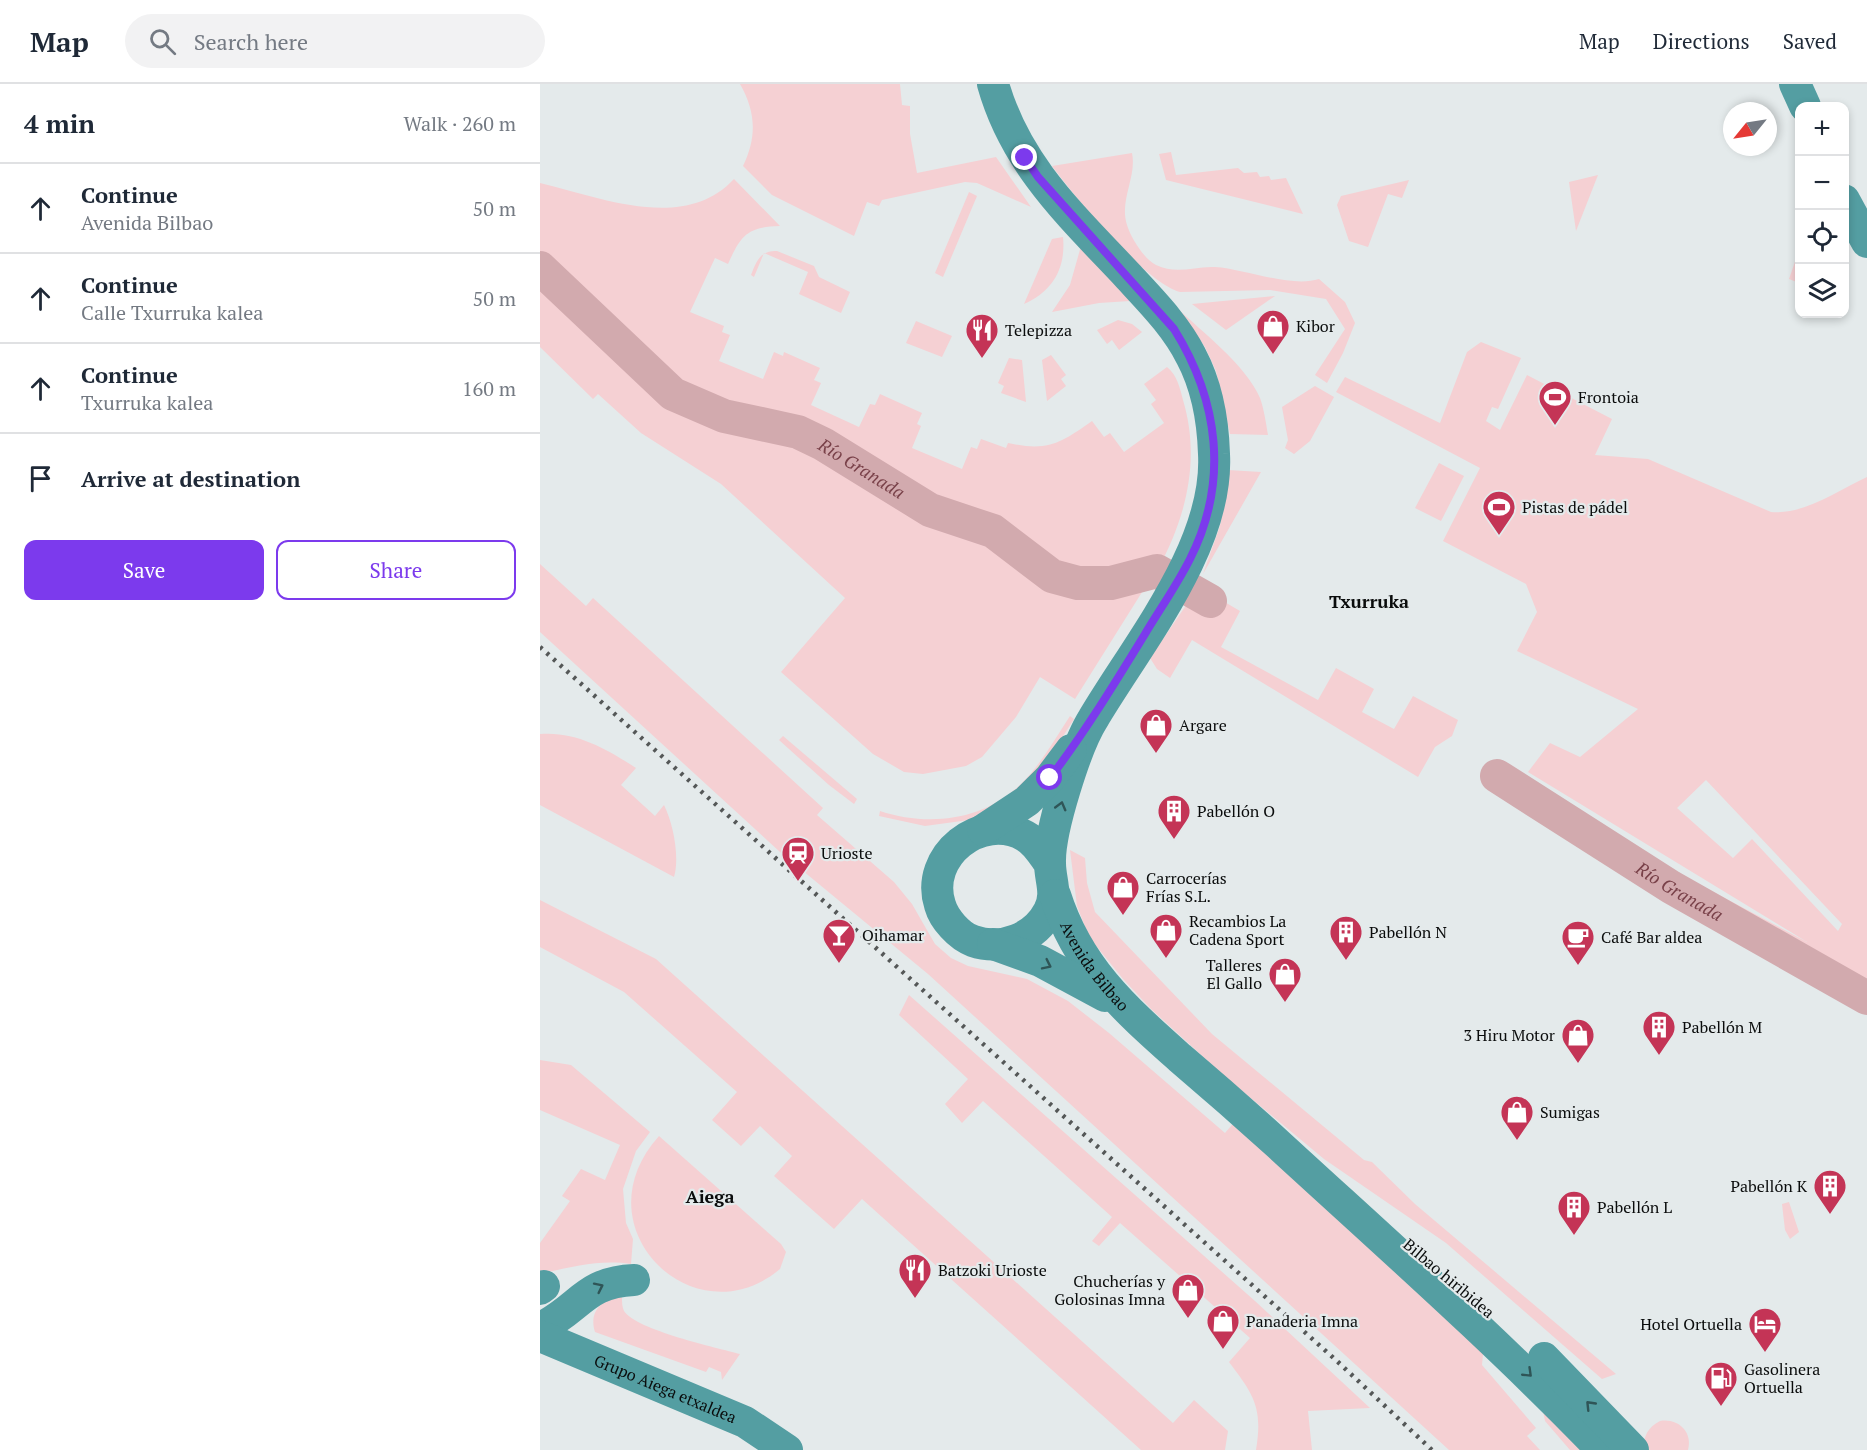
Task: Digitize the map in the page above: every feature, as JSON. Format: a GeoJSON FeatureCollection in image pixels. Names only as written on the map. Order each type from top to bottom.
{"type":"FeatureCollection","features":[{"type":"Feature","properties":{"kind":"street"},"geometry":{"type":"LineString","coordinates":[[993,84],[1009,129],[1038,177],[1154,304],[1192,357],[1205,391],[1215,457],[1207,515],[1182,573],[1086,730],[1050,778],[1027,801],[983,830],[968,835],[947,856],[940,873],[938,890],[940,904],[960,932],[973,941],[993,944],[1012,942],[1029,934],[1049,911],[1054,895],[1050,863],[1069,775],[1086,730]]}},
{"type":"Feature","properties":{"kind":"street"},"geometry":{"type":"LineString","coordinates":[[1795,84],[1802,102]]}},
{"type":"Feature","properties":{"kind":"street"},"geometry":{"type":"LineString","coordinates":[[1849,208],[1867,242]]}},
{"type":"Feature","properties":{"kind":"street"},"geometry":{"type":"LineString","coordinates":[[983,830],[1000,829],[1024,836],[1038,846],[1050,863]]}},
{"type":"Feature","properties":{"kind":"street","name":"Avenida Bilbao"},"geometry":{"type":"LineString","coordinates":[[1054,895],[1061,917],[1081,954],[1121,1006]]}},
{"type":"Feature","properties":{"kind":"street","name":"Avenida Bilbao"},"geometry":{"type":"LineString","coordinates":[[993,944],[1040,961],[1121,1006]]}},
{"type":"Feature","properties":{"kind":"street","name":"Bilbao hiribidea"},"geometry":{"type":"LineString","coordinates":[[1121,1006],[1253,1121],[1522,1368],[1602,1450]]}},
{"type":"Feature","properties":{"kind":"street","name":"Bilbao hiribidea"},"geometry":{"type":"LineString","coordinates":[[1253,1121],[1410,1245],[1544,1358],[1633,1450]]}},
{"type":"Feature","properties":{"kind":"street"},"geometry":{"type":"LineString","coordinates":[[542,1336],[581,1297],[597,1287],[612,1281],[634,1280]]}},
{"type":"Feature","properties":{"kind":"street"},"geometry":{"type":"LineString","coordinates":[[570,1309],[571,1325],[576,1338],[599,1363]]}},
{"type":"Feature","properties":{"kind":"street","name":"Grupo Aiega etxaldea"},"geometry":{"type":"LineString","coordinates":[[542,1336],[599,1363],[744,1422],[787,1450]]}},
{"type":"Feature","properties":{"kind":"shaded area"},"geometry":{"type":"Polygon","coordinates":[[[740,84],[900,84],[902,105],[910,106],[910,134],[917,173],[996,157],[1031,207],[977,183],[965,182],[882,200],[879,206],[867,202],[854,236],[772,195],[743,166],[751,145],[753,125],[749,105],[740,84]]]}},
{"type":"Feature","properties":{"kind":"shaded area"},"geometry":{"type":"Polygon","coordinates":[[[1171,152],[1176,175],[1238,168],[1244,173],[1257,172],[1260,177],[1269,176],[1271,180],[1286,178],[1303,214],[1166,180],[1159,154],[1171,152]]]}},
{"type":"Feature","properties":{"kind":"shaded area"},"geometry":{"type":"Polygon","coordinates":[[[1132,153],[1132,171],[1125,216],[1135,242],[1151,262],[1171,269],[1215,267],[1282,280],[1319,279],[1345,302],[1355,323],[1343,353],[1327,383],[1315,375],[1345,329],[1326,299],[1270,290],[1180,292],[1165,285],[1130,256],[1077,198],[1052,166],[1132,153]]]}},
{"type":"Feature","properties":{"kind":"shaded area"},"geometry":{"type":"Polygon","coordinates":[[[1598,175],[1576,231],[1569,182],[1598,175]]]}},
{"type":"Feature","properties":{"kind":"shaded area"},"geometry":{"type":"Polygon","coordinates":[[[734,179],[780,226],[760,228],[746,234],[728,264],[715,258],[690,312],[724,326],[722,332],[730,335],[719,361],[763,379],[774,352],[783,356],[784,352],[820,368],[814,380],[821,383],[811,405],[859,427],[870,404],[875,405],[880,394],[922,413],[917,424],[921,426],[912,448],[962,469],[971,447],[977,449],[981,439],[1006,448],[1008,443],[1022,446],[1044,446],[1062,440],[1092,421],[1104,437],[1110,433],[1124,452],[1164,423],[1151,404],[1156,400],[1144,384],[1167,367],[1176,378],[1183,400],[1191,445],[1190,466],[1183,509],[1157,571],[1111,583],[1078,583],[1052,576],[993,531],[930,510],[823,444],[798,432],[724,416],[673,394],[540,267],[540,183],[615,202],[666,208],[691,204],[714,195],[734,179]]]}},
{"type":"Feature","properties":{"kind":"shaded area"},"geometry":{"type":"Polygon","coordinates":[[[1409,180],[1402,198],[1388,194],[1368,247],[1349,241],[1337,205],[1341,196],[1409,180]]]}},
{"type":"Feature","properties":{"kind":"shaded area"},"geometry":{"type":"Polygon","coordinates":[[[969,192],[977,196],[943,277],[935,273],[969,192]]]}},
{"type":"Feature","properties":{"kind":"shaded area"},"geometry":{"type":"Polygon","coordinates":[[[1063,237],[1062,259],[1056,277],[1043,292],[1024,304],[1052,239],[1063,237]]]}},
{"type":"Feature","properties":{"kind":"shaded area"},"geometry":{"type":"Polygon","coordinates":[[[1081,246],[1130,301],[1099,303],[1052,312],[1070,285],[1081,246]]]}},
{"type":"Feature","properties":{"kind":"shaded area"},"geometry":{"type":"Polygon","coordinates":[[[777,251],[814,266],[819,277],[850,292],[841,313],[799,294],[808,272],[765,253],[777,251]]]}},
{"type":"Feature","properties":{"kind":"shaded area"},"geometry":{"type":"Polygon","coordinates":[[[763,254],[754,277],[751,275],[763,254]]]}},
{"type":"Feature","properties":{"kind":"shaded area"},"geometry":{"type":"Polygon","coordinates":[[[1795,262],[1795,281],[1789,279],[1795,262]]]}},
{"type":"Feature","properties":{"kind":"shaded area"},"geometry":{"type":"Polygon","coordinates":[[[540,276],[669,401],[722,423],[795,439],[820,450],[929,517],[992,537],[1051,581],[1077,589],[1114,588],[1149,581],[1075,699],[1040,677],[1016,717],[982,757],[966,766],[923,774],[904,772],[873,754],[781,672],[845,598],[721,484],[641,433],[598,394],[593,399],[540,347],[540,276]]]}},
{"type":"Feature","properties":{"kind":"shaded area"},"geometry":{"type":"Polygon","coordinates":[[[1275,296],[1226,330],[1192,304],[1275,296]]]}},
{"type":"Feature","properties":{"kind":"shaded area"},"geometry":{"type":"Polygon","coordinates":[[[1176,307],[1245,373],[1260,398],[1268,435],[1230,434],[1216,371],[1205,347],[1176,307]]]}},
{"type":"Feature","properties":{"kind":"shaded area"},"geometry":{"type":"Polygon","coordinates":[[[1118,320],[1132,324],[1142,332],[1119,350],[1112,340],[1107,344],[1097,330],[1118,320]]]}},
{"type":"Feature","properties":{"kind":"shaded area"},"geometry":{"type":"Polygon","coordinates":[[[916,321],[952,336],[942,357],[906,343],[916,321]]]}},
{"type":"Feature","properties":{"kind":"shaded area"},"geometry":{"type":"Polygon","coordinates":[[[1481,342],[1521,358],[1498,409],[1492,407],[1486,421],[1500,430],[1527,375],[1612,419],[1595,455],[1648,459],[1771,512],[1796,510],[1808,506],[1867,477],[1867,1010],[1800,973],[1497,776],[1807,942],[1528,772],[1550,743],[1580,757],[1638,709],[1517,651],[1537,612],[1526,584],[1443,541],[1480,468],[1336,392],[1345,377],[1440,423],[1467,352],[1481,342]],[[1706,780],[1677,808],[1733,858],[1752,839],[1838,931],[1842,924],[1706,780]]]}},
{"type":"Feature","properties":{"kind":"shaded area"},"geometry":{"type":"Polygon","coordinates":[[[1051,355],[1066,375],[1061,379],[1066,386],[1047,401],[1042,360],[1051,355]]]}},
{"type":"Feature","properties":{"kind":"shaded area"},"geometry":{"type":"Polygon","coordinates":[[[1009,358],[1022,360],[1026,402],[1001,393],[1004,386],[998,383],[1009,358]]]}},
{"type":"Feature","properties":{"kind":"shaded area"},"geometry":{"type":"Polygon","coordinates":[[[1315,386],[1334,397],[1310,441],[1294,454],[1285,448],[1288,440],[1282,407],[1315,386]]]}},
{"type":"Feature","properties":{"kind":"shaded area"},"geometry":{"type":"Polygon","coordinates":[[[1439,463],[1464,476],[1441,521],[1415,508],[1439,463]]]}},
{"type":"Feature","properties":{"kind":"shaded area"},"geometry":{"type":"Polygon","coordinates":[[[1228,470],[1261,472],[1203,574],[1220,526],[1228,470]]]}},
{"type":"Feature","properties":{"kind":"shaded area"},"geometry":{"type":"Polygon","coordinates":[[[540,564],[586,606],[593,598],[823,808],[817,815],[894,882],[912,904],[935,944],[951,958],[968,966],[1027,979],[1068,1001],[1109,1033],[1225,1133],[1243,1112],[1485,1333],[1482,1365],[1536,1428],[1527,1436],[1540,1450],[1449,1450],[928,974],[780,852],[540,632],[540,564]]]}},
{"type":"Feature","properties":{"kind":"shaded area"},"geometry":{"type":"Polygon","coordinates":[[[1189,601],[1213,614],[1223,601],[1240,611],[1221,647],[1318,700],[1336,668],[1374,689],[1362,712],[1394,729],[1413,696],[1458,720],[1452,736],[1435,747],[1418,777],[1192,640],[1170,678],[1157,669],[1150,658],[1189,601]]]}},
{"type":"Feature","properties":{"kind":"shaded area"},"geometry":{"type":"Polygon","coordinates":[[[1070,716],[1074,719],[1046,763],[1027,786],[969,820],[925,826],[879,816],[880,811],[917,819],[936,819],[973,813],[991,806],[1007,796],[1029,776],[1070,716]]]}},
{"type":"Feature","properties":{"kind":"shaded area"},"geometry":{"type":"Polygon","coordinates":[[[540,734],[579,738],[614,754],[636,768],[621,785],[655,816],[664,805],[675,840],[674,877],[540,805],[540,734]]]}},
{"type":"Feature","properties":{"kind":"shaded area"},"geometry":{"type":"Polygon","coordinates":[[[783,736],[857,799],[854,804],[779,740],[783,736]]]}},
{"type":"Feature","properties":{"kind":"shaded area"},"geometry":{"type":"Polygon","coordinates":[[[1070,850],[1085,858],[1087,883],[1095,912],[1212,1034],[1364,1160],[1372,1162],[1415,1204],[1616,1374],[1602,1379],[1446,1243],[1324,1159],[1223,1075],[1151,1009],[1089,937],[1077,906],[1070,850]]]}},
{"type":"Feature","properties":{"kind":"shaded area"},"geometry":{"type":"Polygon","coordinates":[[[540,900],[656,959],[1173,1423],[1194,1400],[1228,1431],[1225,1450],[1141,1450],[862,1199],[834,1229],[774,1176],[792,1156],[760,1126],[741,1146],[712,1120],[737,1092],[624,992],[540,947],[540,900]]]}},
{"type":"Feature","properties":{"kind":"shaded area"},"geometry":{"type":"Polygon","coordinates":[[[909,995],[1255,1301],[1370,1408],[1308,1411],[1312,1450],[1256,1450],[1257,1412],[1245,1384],[1229,1362],[1250,1338],[1120,1223],[1099,1246],[1092,1241],[1112,1217],[983,1101],[962,1123],[945,1104],[968,1079],[899,1015],[909,995]]]}},
{"type":"Feature","properties":{"kind":"shaded area"},"geometry":{"type":"Polygon","coordinates":[[[540,1060],[571,1065],[650,1132],[636,1151],[623,1189],[626,1223],[633,1239],[631,1264],[596,1263],[540,1274],[540,1243],[570,1201],[562,1196],[581,1169],[605,1180],[620,1145],[540,1110],[540,1060]]]}},
{"type":"Feature","properties":{"kind":"shaded area"},"geometry":{"type":"Polygon","coordinates":[[[659,1136],[781,1244],[786,1252],[780,1269],[747,1288],[713,1291],[682,1283],[656,1264],[639,1237],[631,1205],[637,1171],[659,1136]]]}},
{"type":"Feature","properties":{"kind":"shaded area"},"geometry":{"type":"Polygon","coordinates":[[[1789,1202],[1799,1232],[1790,1239],[1785,1230],[1782,1204],[1789,1202]]]}},
{"type":"Feature","properties":{"kind":"shaded area"},"geometry":{"type":"Polygon","coordinates":[[[613,1297],[622,1297],[624,1311],[644,1325],[740,1354],[722,1380],[721,1372],[709,1367],[706,1372],[595,1332],[593,1320],[596,1311],[613,1297]]]}},
{"type":"Feature","properties":{"kind":"shaded area"},"geometry":{"type":"Polygon","coordinates":[[[1542,1405],[1586,1450],[1570,1450],[1545,1421],[1542,1405]]]}},
{"type":"Feature","properties":{"kind":"shaded area"},"geometry":{"type":"Polygon","coordinates":[[[1660,1421],[1672,1422],[1682,1427],[1688,1437],[1688,1450],[1645,1450],[1644,1441],[1647,1433],[1660,1421]]]}},
{"type":"Feature","properties":{"kind":"waterway","name":"Río Granada"},"geometry":{"type":"LineString","coordinates":[[540,268],[673,394],[724,416],[798,432],[823,444],[930,510],[993,531],[1052,576],[1078,583],[1111,583],[1157,571],[1210,601]]}},
{"type":"Feature","properties":{"kind":"waterway","name":"Río Granada"},"geometry":{"type":"LineString","coordinates":[[1497,776],[1671,887],[1867,998]]}},
{"type":"Feature","properties":{"kind":"railway"},"geometry":{"type":"LineString","coordinates":[[540,647],[1338,1362],[1432,1450]]}},
{"type":"Feature","properties":{"kind":"place","name":"Kibor"},"geometry":{"type":"Point","coordinates":[1273,355]}},
{"type":"Feature","properties":{"kind":"place","name":"Telepizza"},"geometry":{"type":"Point","coordinates":[982,359]}},
{"type":"Feature","properties":{"kind":"place","name":"Frontoia"},"geometry":{"type":"Point","coordinates":[1555,426]}},
{"type":"Feature","properties":{"kind":"place","name":"Pistas de pádel"},"geometry":{"type":"Point","coordinates":[1499,536]}},
{"type":"Feature","properties":{"kind":"place","name":"Argare"},"geometry":{"type":"Point","coordinates":[1156,754]}},
{"type":"Feature","properties":{"kind":"place","name":"Pabellón O"},"geometry":{"type":"Point","coordinates":[1174,840]}},
{"type":"Feature","properties":{"kind":"place","name":"Urioste"},"geometry":{"type":"Point","coordinates":[798,882]}},
{"type":"Feature","properties":{"kind":"place","name":"Carrocerías Frías S.L."},"geometry":{"type":"Point","coordinates":[1123,916]}},
{"type":"Feature","properties":{"kind":"place","name":"Recambios La Cadena Sport"},"geometry":{"type":"Point","coordinates":[1166,959]}},
{"type":"Feature","properties":{"kind":"place","name":"Pabellón N"},"geometry":{"type":"Point","coordinates":[1346,961]}},
{"type":"Feature","properties":{"kind":"place","name":"Oihamar"},"geometry":{"type":"Point","coordinates":[839,964]}},
{"type":"Feature","properties":{"kind":"place","name":"Café Bar aldea"},"geometry":{"type":"Point","coordinates":[1578,966]}},
{"type":"Feature","properties":{"kind":"place","name":"Talleres El Gallo"},"geometry":{"type":"Point","coordinates":[1285,1003]}},
{"type":"Feature","properties":{"kind":"place","name":"Pabellón M"},"geometry":{"type":"Point","coordinates":[1659,1056]}},
{"type":"Feature","properties":{"kind":"place","name":"3 Hiru Motor"},"geometry":{"type":"Point","coordinates":[1578,1064]}},
{"type":"Feature","properties":{"kind":"place","name":"Sumigas"},"geometry":{"type":"Point","coordinates":[1517,1141]}},
{"type":"Feature","properties":{"kind":"place","name":"Pabellón K"},"geometry":{"type":"Point","coordinates":[1830,1215]}},
{"type":"Feature","properties":{"kind":"place","name":"Pabellón L"},"geometry":{"type":"Point","coordinates":[1574,1236]}},
{"type":"Feature","properties":{"kind":"place","name":"Batzoki Urioste"},"geometry":{"type":"Point","coordinates":[915,1299]}},
{"type":"Feature","properties":{"kind":"place","name":"Chucherías y Golosinas Imna"},"geometry":{"type":"Point","coordinates":[1188,1319]}},
{"type":"Feature","properties":{"kind":"place","name":"Panaderia Imna"},"geometry":{"type":"Point","coordinates":[1223,1350]}},
{"type":"Feature","properties":{"kind":"place","name":"Hotel Ortuella"},"geometry":{"type":"Point","coordinates":[1765,1353]}},
{"type":"Feature","properties":{"kind":"place","name":"Gasolinera Ortuella"},"geometry":{"type":"Point","coordinates":[1721,1407]}},
{"type":"Feature","properties":{"kind":"district","name":"Txurruka"},"geometry":{"type":"Point","coordinates":[1369,601]}},
{"type":"Feature","properties":{"kind":"district","name":"Aiega"},"geometry":{"type":"Point","coordinates":[710,1196]}},
{"type":"Feature","properties":{"kind":"route"},"geometry":{"type":"LineString","coordinates":[[1025,158],[1038,177],[1154,304],[1192,357],[1205,391],[1212,424],[1215,457],[1207,515],[1191,557],[1086,730],[1050,778]]}}]}
